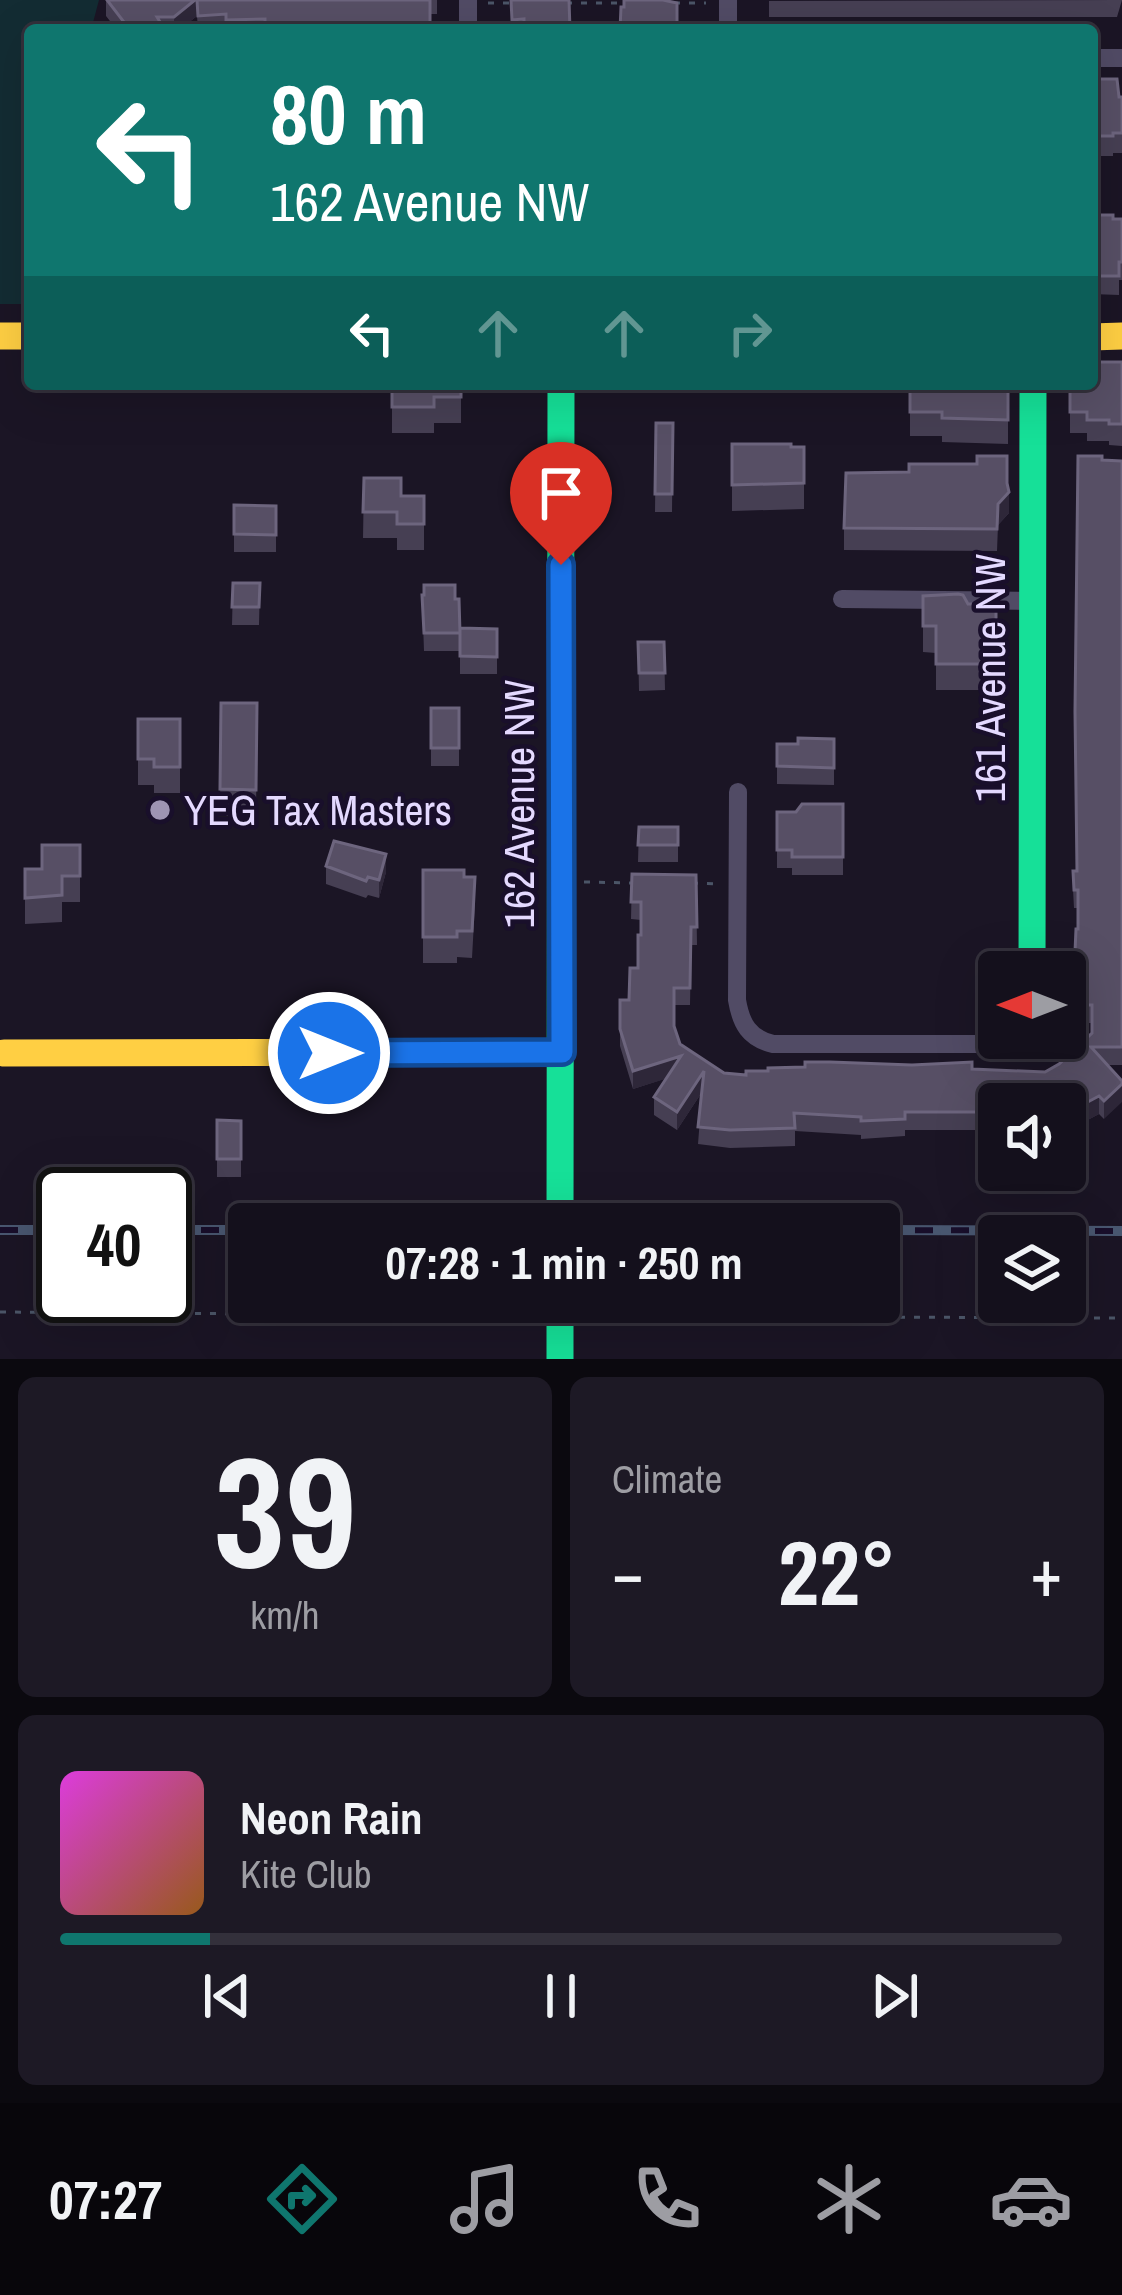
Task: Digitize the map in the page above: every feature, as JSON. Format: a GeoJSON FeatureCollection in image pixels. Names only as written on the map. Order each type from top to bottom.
{"type":"FeatureCollection","features":[{"type":"Feature","properties":{"kind":"street","name":"162 Avenue NW"},"geometry":{"type":"LineString","coordinates":[[560,1203],[561,390]]}},
{"type":"Feature","properties":{"kind":"street","name":"161 Avenue NW"},"geometry":{"type":"LineString","coordinates":[[1032,951],[1033,390]]}},
{"type":"Feature","properties":{"kind":"street"},"geometry":{"type":"LineString","coordinates":[[842,599],[1032,601]]}},
{"type":"Feature","properties":{"kind":"street"},"geometry":{"type":"LineString","coordinates":[[738,792],[737,1000],[746,1029],[773,1044],[978,1044]]}},
{"type":"Feature","properties":{"kind":"street"},"geometry":{"type":"LineString","coordinates":[[4,1053],[562,1052]]}},
{"type":"Feature","properties":{"kind":"street"},"geometry":{"type":"LineString","coordinates":[[560,1323],[560,1359]]}},
{"type":"Feature","properties":{"kind":"path"},"geometry":{"type":"LineString","coordinates":[[468,2],[515,3]]}},
{"type":"Feature","properties":{"kind":"path"},"geometry":{"type":"LineString","coordinates":[[657,3],[728,2]]}},
{"type":"Feature","properties":{"kind":"path"},"geometry":{"type":"LineString","coordinates":[[562,3],[633,3]]}},
{"type":"Feature","properties":{"kind":"path"},"geometry":{"type":"LineString","coordinates":[[562,882],[643,883]]}},
{"type":"Feature","properties":{"kind":"path"},"geometry":{"type":"LineString","coordinates":[[691,883],[738,884]]}},
{"type":"Feature","properties":{"kind":"path"},"geometry":{"type":"LineString","coordinates":[[0,1312],[228,1311]]}},
{"type":"Feature","properties":{"kind":"path"},"geometry":{"type":"LineString","coordinates":[[900,1314],[1122,1318]]}},
{"type":"Feature","properties":{"kind":"shaded area"},"geometry":{"type":"Polygon","coordinates":[[[0,0],[99,0],[93,24],[24,24],[24,304],[0,304],[0,0]]]}},
{"type":"Feature","properties":{"kind":"building"},"geometry":{"type":"Polygon","coordinates":[[[107,0],[195,0],[174,17],[157,17],[161,24],[125,24],[107,0]]]}},
{"type":"Feature","properties":{"kind":"building"},"geometry":{"type":"Polygon","coordinates":[[[197,0],[430,0],[430,24],[265,24],[265,19],[226,20],[226,14],[198,16],[197,0]]]}},
{"type":"Feature","properties":{"kind":"building"},"geometry":{"type":"Polygon","coordinates":[[[511,0],[569,0],[570,24],[512,20],[511,0]]]}},
{"type":"Feature","properties":{"kind":"building"},"geometry":{"type":"Polygon","coordinates":[[[624,0],[677,3],[677,24],[620,24],[624,0]]]}},
{"type":"Feature","properties":{"kind":"building"},"geometry":{"type":"Polygon","coordinates":[[[1098,79],[1117,79],[1122,97],[1122,133],[1098,136],[1098,79]]]}},
{"type":"Feature","properties":{"kind":"building"},"geometry":{"type":"Polygon","coordinates":[[[1098,215],[1122,219],[1119,276],[1098,276],[1098,215]]]}},
{"type":"Feature","properties":{"kind":"building"},"geometry":{"type":"Polygon","coordinates":[[[1098,362],[1122,362],[1122,424],[1087,420],[1087,412],[1070,412],[1070,390],[1098,390],[1098,362]]]}},
{"type":"Feature","properties":{"kind":"building"},"geometry":{"type":"Polygon","coordinates":[[[392,390],[461,390],[461,397],[434,397],[434,407],[392,407],[392,390]]]}},
{"type":"Feature","properties":{"kind":"building"},"geometry":{"type":"Polygon","coordinates":[[[910,390],[1008,390],[1008,420],[910,412],[910,390]]]}},
{"type":"Feature","properties":{"kind":"building"},"geometry":{"type":"Polygon","coordinates":[[[656,423],[673,423],[672,494],[655,494],[656,423]]]}},
{"type":"Feature","properties":{"kind":"building"},"geometry":{"type":"Polygon","coordinates":[[[732,444],[804,447],[804,483],[732,485],[732,444]]]}},
{"type":"Feature","properties":{"kind":"building"},"geometry":{"type":"Polygon","coordinates":[[[977,456],[1007,456],[1009,492],[998,504],[997,529],[844,528],[846,473],[909,472],[909,464],[977,464],[977,456]]]}},
{"type":"Feature","properties":{"kind":"building"},"geometry":{"type":"Polygon","coordinates":[[[1078,456],[1102,456],[1102,460],[1122,461],[1122,1047],[1091,1047],[1122,1084],[1104,1101],[1099,1096],[1086,1103],[1086,1083],[978,1083],[978,1112],[905,1112],[905,1119],[861,1121],[861,1117],[794,1113],[795,1128],[730,1130],[698,1127],[704,1071],[677,1112],[654,1097],[681,1056],[633,1071],[620,1029],[620,1000],[629,1000],[630,968],[638,968],[641,935],[641,902],[631,902],[632,874],[696,875],[697,927],[691,927],[690,988],[674,988],[674,1026],[680,1044],[724,1073],[746,1075],[746,1071],[768,1068],[805,1067],[805,1062],[972,1062],[972,1069],[1045,1072],[1064,1059],[1086,1059],[1092,1005],[1086,1005],[1086,951],[1075,951],[1078,456]]]}},
{"type":"Feature","properties":{"kind":"building"},"geometry":{"type":"Polygon","coordinates":[[[364,478],[401,478],[401,496],[424,496],[424,524],[397,524],[397,512],[363,512],[364,478]]]}},
{"type":"Feature","properties":{"kind":"building"},"geometry":{"type":"Polygon","coordinates":[[[234,505],[276,506],[276,535],[234,534],[234,505]]]}},
{"type":"Feature","properties":{"kind":"building"},"geometry":{"type":"Polygon","coordinates":[[[233,583],[260,583],[259,607],[232,607],[233,583]]]}},
{"type":"Feature","properties":{"kind":"building"},"geometry":{"type":"Polygon","coordinates":[[[424,585],[455,585],[460,633],[424,633],[424,585]]]}},
{"type":"Feature","properties":{"kind":"building"},"geometry":{"type":"Polygon","coordinates":[[[958,594],[968,604],[996,604],[996,659],[983,659],[983,664],[936,664],[936,626],[923,626],[923,596],[958,594]]]}},
{"type":"Feature","properties":{"kind":"building"},"geometry":{"type":"Polygon","coordinates":[[[460,628],[497,629],[497,657],[460,656],[460,628]]]}},
{"type":"Feature","properties":{"kind":"building"},"geometry":{"type":"Polygon","coordinates":[[[638,642],[664,642],[665,673],[639,673],[638,642]]]}},
{"type":"Feature","properties":{"kind":"building"},"geometry":{"type":"Polygon","coordinates":[[[221,703],[257,703],[256,790],[220,789],[221,703]]]}},
{"type":"Feature","properties":{"kind":"building"},"geometry":{"type":"Polygon","coordinates":[[[431,708],[459,708],[459,748],[431,748],[431,708]]]}},
{"type":"Feature","properties":{"kind":"building"},"geometry":{"type":"Polygon","coordinates":[[[138,719],[180,719],[180,767],[154,767],[154,759],[138,759],[138,719]]]}},
{"type":"Feature","properties":{"kind":"building"},"geometry":{"type":"Polygon","coordinates":[[[798,738],[834,739],[834,768],[777,766],[777,744],[798,744],[798,738]]]}},
{"type":"Feature","properties":{"kind":"building"},"geometry":{"type":"Polygon","coordinates":[[[802,804],[843,804],[843,857],[792,857],[792,850],[777,850],[777,812],[796,812],[802,804]]]}},
{"type":"Feature","properties":{"kind":"building"},"geometry":{"type":"Polygon","coordinates":[[[639,827],[678,827],[678,845],[638,845],[639,827]]]}},
{"type":"Feature","properties":{"kind":"building"},"geometry":{"type":"Polygon","coordinates":[[[334,841],[386,854],[379,880],[368,877],[366,881],[326,866],[334,841]]]}},
{"type":"Feature","properties":{"kind":"building"},"geometry":{"type":"Polygon","coordinates":[[[42,845],[80,845],[80,876],[62,876],[62,895],[25,898],[25,869],[42,869],[42,845]]]}},
{"type":"Feature","properties":{"kind":"building"},"geometry":{"type":"Polygon","coordinates":[[[423,870],[464,870],[464,877],[475,877],[472,931],[457,931],[457,937],[423,937],[423,870]]]}},
{"type":"Feature","properties":{"kind":"building"},"geometry":{"type":"Polygon","coordinates":[[[217,1120],[241,1121],[241,1159],[217,1159],[217,1120]]]}},
{"type":"Feature","properties":{"kind":"railway"},"geometry":{"type":"LineString","coordinates":[[0,1230],[36,1230]]}},
{"type":"Feature","properties":{"kind":"railway"},"geometry":{"type":"LineString","coordinates":[[192,1230],[228,1230]]}},
{"type":"Feature","properties":{"kind":"railway"},"geometry":{"type":"LineString","coordinates":[[900,1230],[1122,1231]]}},
{"type":"Feature","properties":{"kind":"traffic: fast"},"geometry":{"type":"LineString","coordinates":[[560,1203],[561,390]]}},
{"type":"Feature","properties":{"kind":"traffic: fast"},"geometry":{"type":"LineString","coordinates":[[1032,951],[1033,390]]}},
{"type":"Feature","properties":{"kind":"traffic: fast"},"geometry":{"type":"LineString","coordinates":[[560,1323],[560,1359]]}},
{"type":"Feature","properties":{"kind":"traffic: slow"},"geometry":{"type":"LineString","coordinates":[[0,336],[24,336]]}},
{"type":"Feature","properties":{"kind":"traffic: slow"},"geometry":{"type":"LineString","coordinates":[[1098,337],[1122,336]]}},
{"type":"Feature","properties":{"kind":"traffic: slow"},"geometry":{"type":"LineString","coordinates":[[4,1053],[562,1052]]}},
{"type":"Feature","properties":{"kind":"place","name":"YEG Tax Masters"},"geometry":{"type":"Point","coordinates":[160,810]}},
{"type":"Feature","properties":{"kind":"route"},"geometry":{"type":"LineString","coordinates":[[329,1053],[562,1052],[561,565]]}}]}
